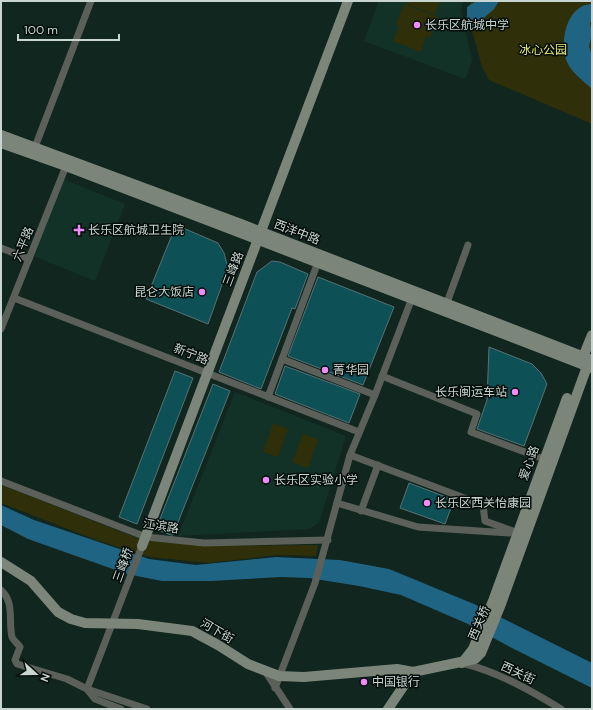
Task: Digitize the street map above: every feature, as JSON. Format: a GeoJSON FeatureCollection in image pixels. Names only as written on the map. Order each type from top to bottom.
{"type":"FeatureCollection","features":[{"type":"Feature","properties":{"kind":"main road","name":"三峰路"},"geometry":{"type":"LineString","coordinates":[[144,541],[348,1]]}},
{"type":"Feature","properties":{"kind":"main road","name":"西洋中路"},"geometry":{"type":"LineString","coordinates":[[1,135],[66,166],[260,236],[318,262],[412,298],[445,306]]}},
{"type":"Feature","properties":{"kind":"main road","name":"西洋中路"},"geometry":{"type":"LineString","coordinates":[[1,143],[34,150],[588,361]]}},
{"type":"Feature","properties":{"kind":"main road","name":"爱心路"},"geometry":{"type":"LineString","coordinates":[[497,602],[521,534],[588,361],[592,335]]}},
{"type":"Feature","properties":{"kind":"main road","name":"爱心路"},"geometry":{"type":"LineString","coordinates":[[521,534],[544,459],[588,361]]}},
{"type":"Feature","properties":{"kind":"main road","name":"河下街"},"geometry":{"type":"LineString","coordinates":[[1,562],[31,581],[58,612],[64,616],[85,623],[138,624],[192,631],[248,664],[279,676],[304,677],[397,669],[413,672],[462,663]]}},
{"type":"Feature","properties":{"kind":"main road","name":"西关桥"},"geometry":{"type":"LineString","coordinates":[[462,663],[477,651],[497,602]]}},
{"type":"Feature","properties":{"kind":"main road"},"geometry":{"type":"LineString","coordinates":[[388,709],[413,672]]}},
{"type":"Feature","properties":{"kind":"street"},"geometry":{"type":"LineString","coordinates":[[34,150],[91,1]]}},
{"type":"Feature","properties":{"kind":"street","name":"六平路"},"geometry":{"type":"LineString","coordinates":[[1,329],[66,166]]}},
{"type":"Feature","properties":{"kind":"street"},"geometry":{"type":"LineString","coordinates":[[445,306],[468,245]]}},
{"type":"Feature","properties":{"kind":"street"},"geometry":{"type":"LineString","coordinates":[[1,248],[29,259]]}},
{"type":"Feature","properties":{"kind":"street"},"geometry":{"type":"LineString","coordinates":[[268,397],[318,262]]}},
{"type":"Feature","properties":{"kind":"street","name":"新宁路"},"geometry":{"type":"LineString","coordinates":[[14,298],[359,432]]}},
{"type":"Feature","properties":{"kind":"street"},"geometry":{"type":"LineString","coordinates":[[275,688],[323,556],[350,455],[375,395],[412,298]]}},
{"type":"Feature","properties":{"kind":"street"},"geometry":{"type":"LineString","coordinates":[[282,358],[375,395]]}},
{"type":"Feature","properties":{"kind":"street"},"geometry":{"type":"LineString","coordinates":[[382,376],[477,414],[471,432],[544,459]]}},
{"type":"Feature","properties":{"kind":"street"},"geometry":{"type":"LineString","coordinates":[[350,455],[483,505],[485,521],[521,534]]}},
{"type":"Feature","properties":{"kind":"street"},"geometry":{"type":"LineString","coordinates":[[361,511],[378,465]]}},
{"type":"Feature","properties":{"kind":"street","name":"江滨路"},"geometry":{"type":"LineString","coordinates":[[1,481],[144,541],[204,542],[328,540]]}},
{"type":"Feature","properties":{"kind":"street"},"geometry":{"type":"LineString","coordinates":[[337,504],[418,527],[521,534]]}},
{"type":"Feature","properties":{"kind":"street","name":"三峰桥"},"geometry":{"type":"LineString","coordinates":[[87,689],[144,541]]}},
{"type":"Feature","properties":{"kind":"street"},"geometry":{"type":"LineString","coordinates":[[1,590],[7,595],[11,608],[12,638],[20,647],[15,660],[17,664],[67,679],[87,689],[147,709]]}},
{"type":"Feature","properties":{"kind":"street","name":"西关街"},"geometry":{"type":"LineString","coordinates":[[462,663],[475,666],[514,683],[561,709]]}},
{"type":"Feature","properties":{"kind":"street"},"geometry":{"type":"LineString","coordinates":[[266,671],[275,688],[290,709]]}},
{"type":"Feature","properties":{"kind":"street"},"geometry":{"type":"LineString","coordinates":[[87,689],[94,699],[121,709]]}},
{"type":"Feature","properties":{"kind":"shaded area","name":"长乐区航城中学"},"geometry":{"type":"Polygon","coordinates":[[[379,1],[463,1],[461,10],[472,61],[465,79],[364,41],[379,1]]]}},
{"type":"Feature","properties":{"kind":"shaded area","name":"长乐区航城卫生院"},"geometry":{"type":"Polygon","coordinates":[[[63,179],[125,204],[95,281],[33,256],[63,179]]]}},
{"type":"Feature","properties":{"kind":"shaded area","name":"长乐区实验小学"},"geometry":{"type":"Polygon","coordinates":[[[235,392],[346,436],[319,523],[309,529],[178,536],[235,392]]]}},
{"type":"Feature","properties":{"kind":"green space"},"geometry":{"type":"Polygon","coordinates":[[[409,1],[440,1],[435,15],[407,4],[409,1]]]}},
{"type":"Feature","properties":{"kind":"green space","name":"冰心公园"},"geometry":{"type":"Polygon","coordinates":[[[470,1],[592,1],[592,124],[489,80],[482,67],[469,20],[470,1]]]}},
{"type":"Feature","properties":{"kind":"green space"},"geometry":{"type":"Polygon","coordinates":[[[404,4],[438,17],[430,38],[426,36],[421,52],[393,41],[399,26],[396,25],[404,4]]]}},
{"type":"Feature","properties":{"kind":"green space"},"geometry":{"type":"Polygon","coordinates":[[[273,423],[288,429],[278,457],[263,452],[273,423]]]}},
{"type":"Feature","properties":{"kind":"green space"},"geometry":{"type":"Polygon","coordinates":[[[303,434],[318,439],[308,468],[292,462],[303,434]]]}},
{"type":"Feature","properties":{"kind":"green space"},"geometry":{"type":"Polygon","coordinates":[[[1,485],[137,538],[180,544],[203,545],[318,545],[316,556],[276,555],[209,563],[150,557],[96,540],[1,503],[1,485]]]}},
{"type":"Feature","properties":{"kind":"water"},"geometry":{"type":"Polygon","coordinates":[[[476,1],[499,1],[494,9],[485,17],[480,28],[474,30],[467,27],[467,7],[476,1]]]}},
{"type":"Feature","properties":{"kind":"water"},"geometry":{"type":"Polygon","coordinates":[[[592,4],[592,20],[590,23],[592,34],[589,46],[592,56],[592,89],[568,64],[565,56],[564,37],[570,18],[583,6],[592,4]]]}},
{"type":"Feature","properties":{"kind":"water"},"geometry":{"type":"Polygon","coordinates":[[[1,505],[34,520],[149,559],[196,565],[276,557],[340,560],[389,569],[474,604],[592,663],[592,688],[468,624],[401,595],[359,586],[309,578],[281,577],[211,581],[162,581],[127,574],[28,539],[1,525],[1,505]]]}},
{"type":"Feature","properties":{"kind":"building","name":"昆仑大饭店"},"geometry":{"type":"Polygon","coordinates":[[[176,225],[218,243],[224,253],[228,268],[208,324],[146,299],[176,225]]]}},
{"type":"Feature","properties":{"kind":"building"},"geometry":{"type":"Polygon","coordinates":[[[272,261],[280,262],[308,274],[295,309],[292,308],[261,389],[219,372],[257,272],[272,261]]]}},
{"type":"Feature","properties":{"kind":"building"},"geometry":{"type":"Polygon","coordinates":[[[318,277],[394,307],[363,385],[288,356],[318,277]]]}},
{"type":"Feature","properties":{"kind":"building","name":"长乐闽运车站"},"geometry":{"type":"Polygon","coordinates":[[[489,347],[532,364],[541,373],[547,384],[524,446],[477,429],[487,400],[489,347]]]}},
{"type":"Feature","properties":{"kind":"building"},"geometry":{"type":"Polygon","coordinates":[[[285,366],[360,394],[349,423],[275,394],[285,366]]]}},
{"type":"Feature","properties":{"kind":"building"},"geometry":{"type":"Polygon","coordinates":[[[175,371],[193,378],[137,524],[119,517],[175,371]]]}},
{"type":"Feature","properties":{"kind":"building"},"geometry":{"type":"Polygon","coordinates":[[[213,384],[230,391],[173,535],[171,535],[156,529],[213,384]]]}},
{"type":"Feature","properties":{"kind":"building","name":"长乐区西关怡康园"},"geometry":{"type":"Polygon","coordinates":[[[409,483],[454,500],[445,524],[400,508],[409,483]]]}},
{"type":"Feature","properties":{"kind":"place","name":"长乐区航城中学"},"geometry":{"type":"Point","coordinates":[417,25]}},
{"type":"Feature","properties":{"kind":"place","name":"长乐区航城卫生院"},"geometry":{"type":"Point","coordinates":[79,230]}},
{"type":"Feature","properties":{"kind":"place","name":"昆仑大饭店"},"geometry":{"type":"Point","coordinates":[202,292]}},
{"type":"Feature","properties":{"kind":"place","name":"菁华园"},"geometry":{"type":"Point","coordinates":[325,370]}},
{"type":"Feature","properties":{"kind":"place","name":"长乐闽运车站"},"geometry":{"type":"Point","coordinates":[515,392]}},
{"type":"Feature","properties":{"kind":"place","name":"长乐区实验小学"},"geometry":{"type":"Point","coordinates":[266,480]}},
{"type":"Feature","properties":{"kind":"place","name":"长乐区西关怡康园"},"geometry":{"type":"Point","coordinates":[427,503]}},
{"type":"Feature","properties":{"kind":"place","name":"中国银行"},"geometry":{"type":"Point","coordinates":[364,682]}}]}
